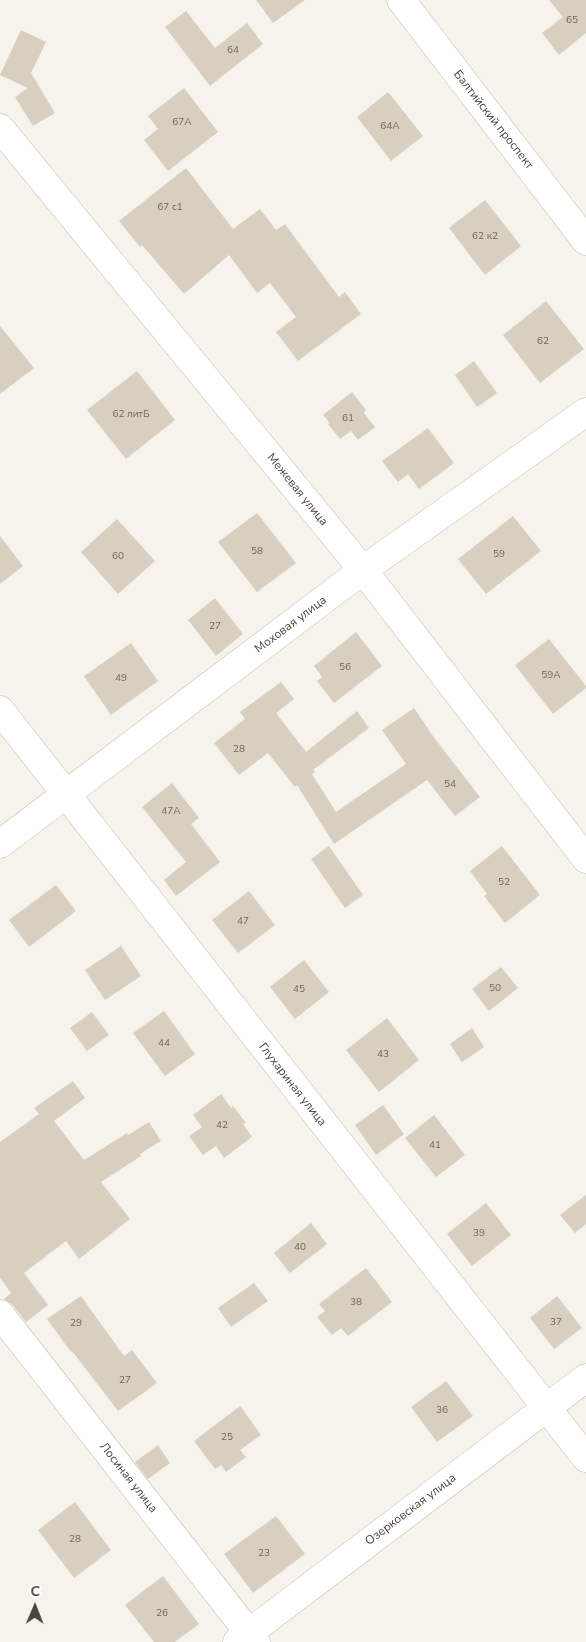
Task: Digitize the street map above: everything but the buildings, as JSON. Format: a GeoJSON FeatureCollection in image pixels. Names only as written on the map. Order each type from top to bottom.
{"type":"FeatureCollection","features":[{"type":"Feature","properties":{"kind":"street","name":"Балтийский проспект"},"geometry":{"type":"LineString","coordinates":[[401,0],[586,241]]}},
{"type":"Feature","properties":{"kind":"street","name":"Межевая улица"},"geometry":{"type":"LineString","coordinates":[[0,128],[363,570],[586,859]]}},
{"type":"Feature","properties":{"kind":"street","name":"Моховая улица"},"geometry":{"type":"LineString","coordinates":[[0,844],[363,570],[586,412]]}},
{"type":"Feature","properties":{"kind":"street","name":"Глухариная улица"},"geometry":{"type":"LineString","coordinates":[[0,710],[586,1458]]}},
{"type":"Feature","properties":{"kind":"street","name":"Лосиная улица"},"geometry":{"type":"LineString","coordinates":[[0,1314],[248,1639]]}},
{"type":"Feature","properties":{"kind":"street","name":"Озерковская улица"},"geometry":{"type":"LineString","coordinates":[[248,1639],[586,1378]]}}]}
